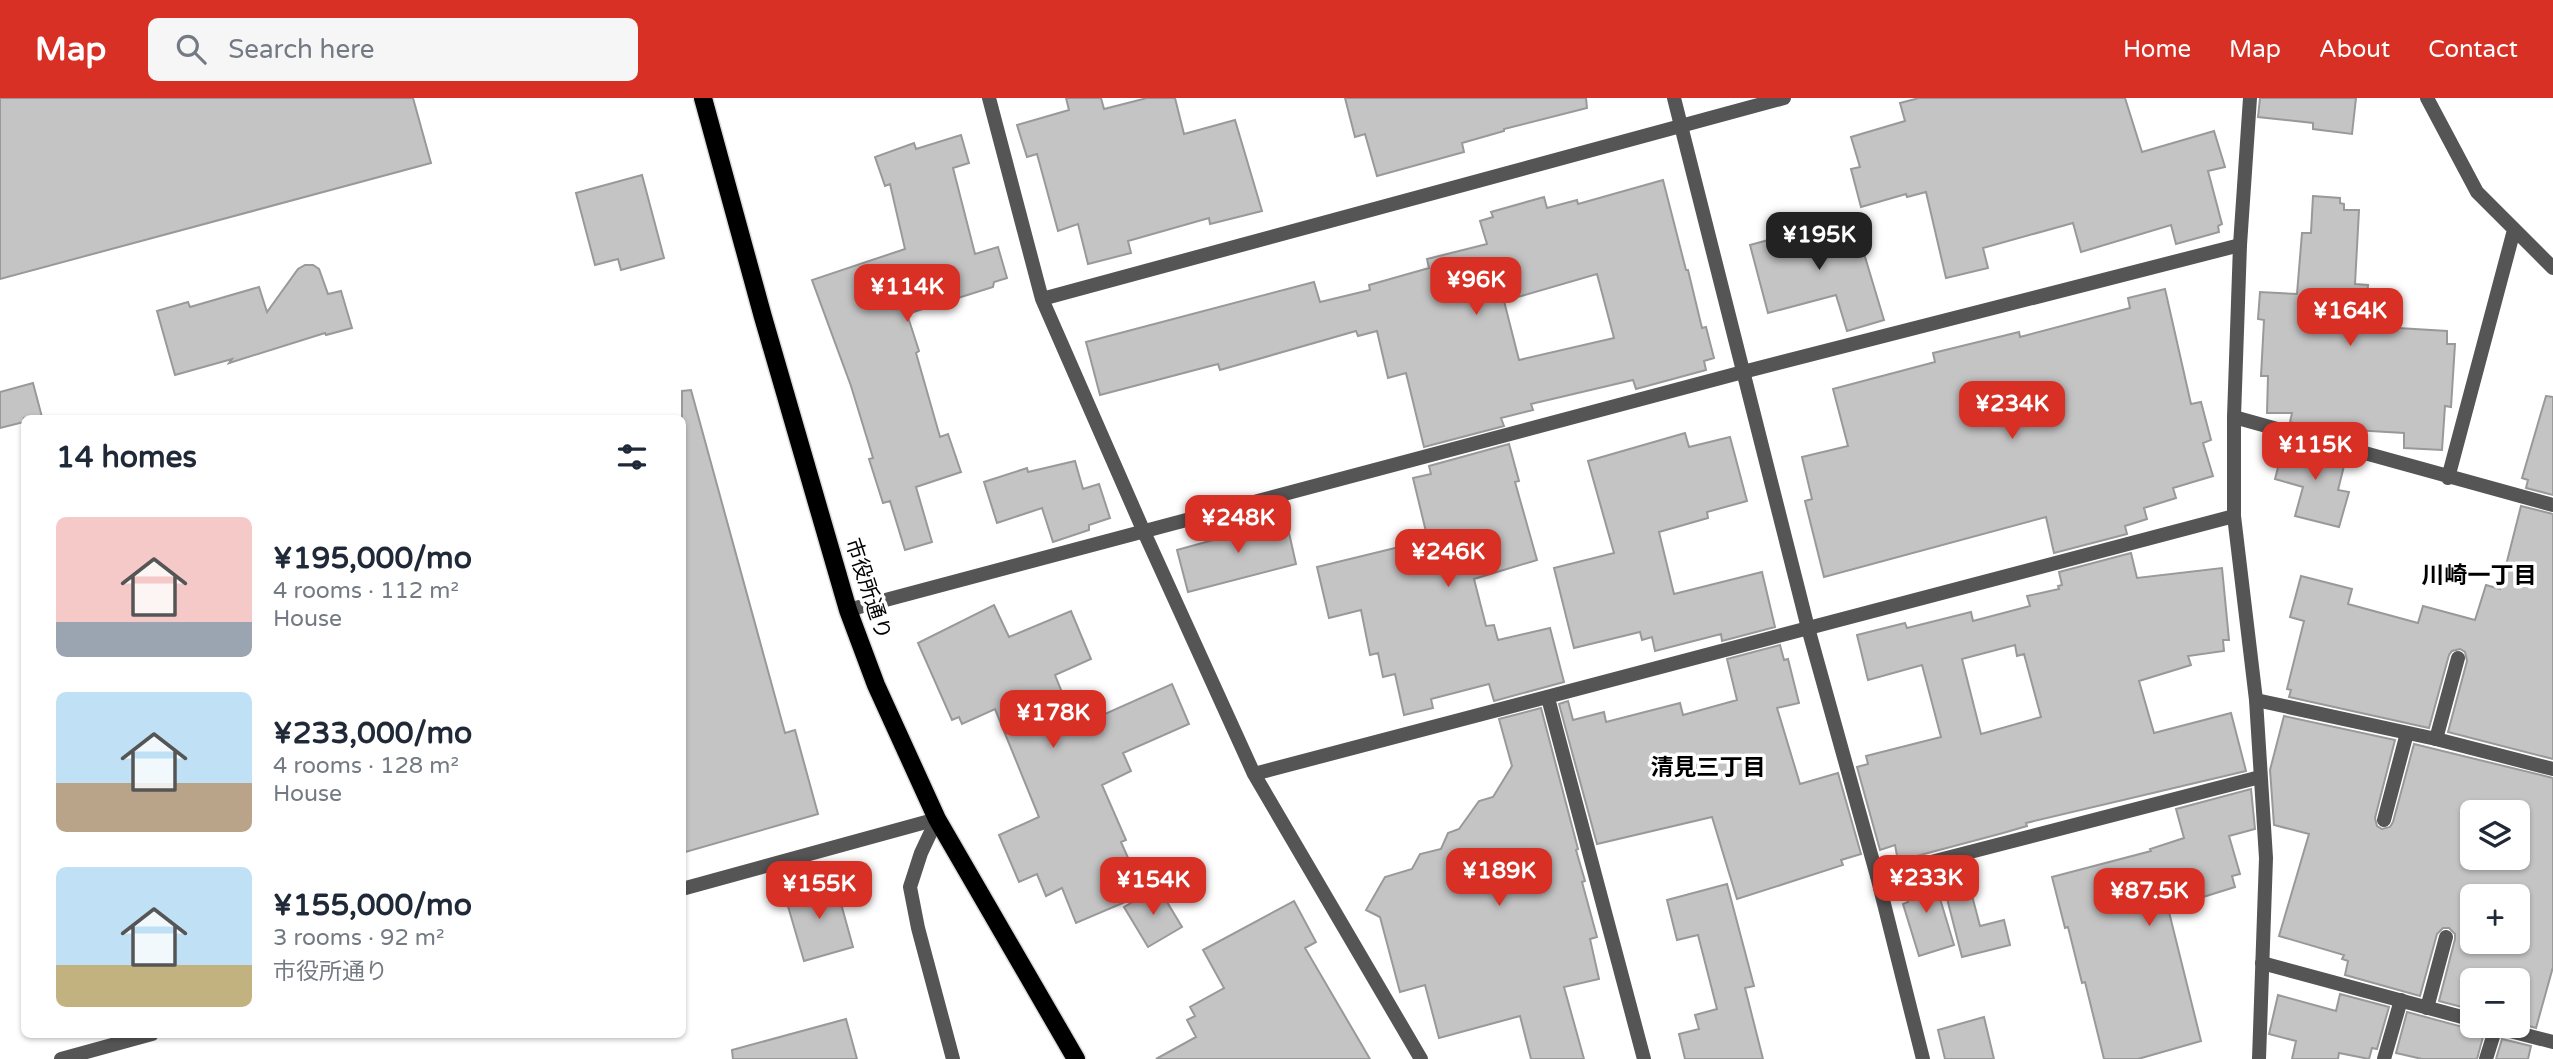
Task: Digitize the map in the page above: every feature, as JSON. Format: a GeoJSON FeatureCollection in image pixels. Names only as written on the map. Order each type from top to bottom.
{"type":"FeatureCollection","features":[{"type":"Feature","properties":{"kind":"main road","name":"市役所通り"},"geometry":{"type":"LineString","coordinates":[[704,98],[762,317],[848,610],[876,685],[937,819],[1076,1059]]}},
{"type":"Feature","properties":{"kind":"street"},"geometry":{"type":"LineString","coordinates":[[989,98],[1042,299],[1144,532],[1254,774],[1421,1059]]}},
{"type":"Feature","properties":{"kind":"street"},"geometry":{"type":"LineString","coordinates":[[1674,98],[1808,628],[1877,876],[1923,1059]]}},
{"type":"Feature","properties":{"kind":"street"},"geometry":{"type":"LineString","coordinates":[[1042,299],[1784,98]]}},
{"type":"Feature","properties":{"kind":"street"},"geometry":{"type":"LineString","coordinates":[[2250,98],[2240,245],[2234,417],[2234,516],[2256,700],[2266,858],[2259,1059]]}},
{"type":"Feature","properties":{"kind":"street"},"geometry":{"type":"LineString","coordinates":[[2427,98],[2477,192],[2553,268]]}},
{"type":"Feature","properties":{"kind":"street"},"geometry":{"type":"LineString","coordinates":[[2448,478],[2514,230]]}},
{"type":"Feature","properties":{"kind":"street"},"geometry":{"type":"LineString","coordinates":[[848,610],[1743,372],[2240,245]]}},
{"type":"Feature","properties":{"kind":"street"},"geometry":{"type":"LineString","coordinates":[[2234,417],[2553,505]]}},
{"type":"Feature","properties":{"kind":"street"},"geometry":{"type":"LineString","coordinates":[[1254,774],[2234,516]]}},
{"type":"Feature","properties":{"kind":"street"},"geometry":{"type":"LineString","coordinates":[[2435,739],[2458,658]]}},
{"type":"Feature","properties":{"kind":"street"},"geometry":{"type":"LineString","coordinates":[[1548,698],[1644,1059]]}},
{"type":"Feature","properties":{"kind":"street"},"geometry":{"type":"LineString","coordinates":[[2256,700],[2435,739],[2553,769]]}},
{"type":"Feature","properties":{"kind":"street"},"geometry":{"type":"LineString","coordinates":[[2384,820],[2407,733]]}},
{"type":"Feature","properties":{"kind":"street"},"geometry":{"type":"LineString","coordinates":[[1877,876],[2260,777]]}},
{"type":"Feature","properties":{"kind":"street"},"geometry":{"type":"LineString","coordinates":[[686,888],[937,819]]}},
{"type":"Feature","properties":{"kind":"street"},"geometry":{"type":"LineString","coordinates":[[937,819],[921,853],[910,887],[918,928],[953,1059]]}},
{"type":"Feature","properties":{"kind":"street"},"geometry":{"type":"LineString","coordinates":[[2427,1008],[2446,937]]}},
{"type":"Feature","properties":{"kind":"street"},"geometry":{"type":"LineString","coordinates":[[2262,963],[2460,1017]]}},
{"type":"Feature","properties":{"kind":"street"},"geometry":{"type":"LineString","coordinates":[[2384,1059],[2401,1000]]}},
{"type":"Feature","properties":{"kind":"street"},"geometry":{"type":"LineString","coordinates":[[2530,1036],[2553,1042]]}},
{"type":"Feature","properties":{"kind":"street"},"geometry":{"type":"LineString","coordinates":[[61,1059],[137,1038]]}},
{"type":"Feature","properties":{"kind":"street"},"geometry":{"type":"LineString","coordinates":[[2486,1059],[2490,1038]]}},
{"type":"Feature","properties":{"kind":"building"},"geometry":{"type":"Polygon","coordinates":[[[0,98],[413,98],[431,163],[0,279],[0,98]]]}},
{"type":"Feature","properties":{"kind":"building"},"geometry":{"type":"Polygon","coordinates":[[[1066,98],[1101,98],[1104,109],[1147,98],[1175,98],[1184,134],[1235,120],[1262,211],[1210,224],[1209,218],[1128,241],[1131,253],[1088,264],[1078,224],[1058,231],[1037,154],[1027,157],[1017,125],[1069,110],[1066,98]]]}},
{"type":"Feature","properties":{"kind":"building"},"geometry":{"type":"Polygon","coordinates":[[[1345,98],[1586,98],[1587,108],[1504,129],[1462,143],[1464,152],[1377,176],[1365,134],[1355,137],[1345,98]]]}},
{"type":"Feature","properties":{"kind":"building"},"geometry":{"type":"Polygon","coordinates":[[[1919,98],[2125,98],[2142,152],[2214,131],[2225,167],[2208,171],[2222,224],[2218,226],[2219,232],[2176,244],[2171,225],[2081,252],[2073,223],[1983,248],[1988,268],[1946,278],[1926,192],[1907,197],[1906,194],[1861,207],[1851,169],[1860,167],[1851,137],[1905,121],[1900,103],[1919,98]]]}},
{"type":"Feature","properties":{"kind":"building"},"geometry":{"type":"Polygon","coordinates":[[[2260,98],[2356,98],[2352,134],[2313,129],[2313,123],[2258,117],[2260,98]]]}},
{"type":"Feature","properties":{"kind":"building"},"geometry":{"type":"Polygon","coordinates":[[[961,135],[969,163],[953,168],[975,254],[998,247],[1007,278],[994,282],[993,287],[907,314],[940,437],[948,434],[961,472],[916,487],[932,542],[905,550],[890,501],[883,503],[869,459],[873,458],[851,386],[812,280],[905,249],[890,184],[885,186],[875,157],[914,143],[916,149],[961,135]]]}},
{"type":"Feature","properties":{"kind":"building"},"geometry":{"type":"Polygon","coordinates":[[[642,175],[664,258],[621,270],[618,259],[595,265],[576,193],[642,175]]]}},
{"type":"Feature","properties":{"kind":"building"},"geometry":{"type":"Polygon","coordinates":[[[1663,180],[1702,328],[1706,327],[1714,358],[1704,361],[1706,370],[1636,389],[1633,380],[1531,404],[1533,410],[1501,418],[1504,426],[1424,447],[1406,373],[1388,378],[1377,331],[1358,336],[1356,331],[1220,370],[1218,364],[1100,395],[1086,342],[1314,282],[1320,302],[1370,290],[1369,285],[1429,268],[1427,259],[1487,244],[1480,221],[1493,217],[1491,212],[1544,197],[1547,208],[1577,200],[1578,204],[1663,180]],[[1597,274],[1504,301],[1519,360],[1614,338],[1597,274]]]}},
{"type":"Feature","properties":{"kind":"building"},"geometry":{"type":"Polygon","coordinates":[[[2313,196],[2340,198],[2344,210],[2359,210],[2355,284],[2368,285],[2365,326],[2447,331],[2447,344],[2455,344],[2451,407],[2445,406],[2442,450],[2404,448],[2404,433],[2353,430],[2351,439],[2290,422],[2292,413],[2267,413],[2268,376],[2261,376],[2264,320],[2258,319],[2260,292],[2297,294],[2302,233],[2311,233],[2313,196]]]}},
{"type":"Feature","properties":{"kind":"building"},"geometry":{"type":"Polygon","coordinates":[[[1853,217],[1884,320],[1847,331],[1836,295],[1768,313],[1750,245],[1853,217]]]}},
{"type":"Feature","properties":{"kind":"building"},"geometry":{"type":"Polygon","coordinates":[[[313,265],[319,269],[328,294],[341,291],[352,328],[326,335],[325,333],[229,363],[232,359],[175,375],[157,311],[188,302],[190,307],[259,287],[267,312],[298,269],[313,265]]]}},
{"type":"Feature","properties":{"kind":"building"},"geometry":{"type":"Polygon","coordinates":[[[2165,289],[2191,404],[2201,402],[2211,440],[2203,443],[2213,476],[2173,488],[2176,498],[2144,508],[2147,519],[2125,526],[2127,534],[2054,553],[2046,517],[1824,577],[1805,501],[1812,499],[1802,457],[1848,446],[1833,389],[1935,362],[1933,353],[2019,332],[2020,337],[2130,308],[2128,298],[2165,289]]]}},
{"type":"Feature","properties":{"kind":"building"},"geometry":{"type":"Polygon","coordinates":[[[33,383],[41,415],[21,415],[21,423],[0,428],[0,392],[33,383]]]}},
{"type":"Feature","properties":{"kind":"building"},"geometry":{"type":"Polygon","coordinates":[[[691,390],[785,733],[795,730],[818,814],[686,852],[686,415],[682,415],[682,391],[691,390]]]}},
{"type":"Feature","properties":{"kind":"building"},"geometry":{"type":"Polygon","coordinates":[[[2546,396],[2553,397],[2553,495],[2526,488],[2528,480],[2522,478],[2546,396]]]}},
{"type":"Feature","properties":{"kind":"building"},"geometry":{"type":"Polygon","coordinates":[[[1685,433],[1689,447],[1730,437],[1747,501],[1707,512],[1708,518],[1659,532],[1674,594],[1762,572],[1775,627],[1722,641],[1721,634],[1655,651],[1652,637],[1642,640],[1640,632],[1574,648],[1554,568],[1614,553],[1588,461],[1685,433]]]}},
{"type":"Feature","properties":{"kind":"building"},"geometry":{"type":"Polygon","coordinates":[[[2285,441],[2346,458],[2338,490],[2349,492],[2339,527],[2295,516],[2303,487],[2275,479],[2285,441]]]}},
{"type":"Feature","properties":{"kind":"building"},"geometry":{"type":"Polygon","coordinates":[[[1509,444],[1519,481],[1515,482],[1537,560],[1474,579],[1486,626],[1494,625],[1498,640],[1550,628],[1564,682],[1494,701],[1489,684],[1431,699],[1433,708],[1404,715],[1395,674],[1383,677],[1378,653],[1370,655],[1361,610],[1329,618],[1317,567],[1428,540],[1413,478],[1431,474],[1429,466],[1509,444]]]}},
{"type":"Feature","properties":{"kind":"building"},"geometry":{"type":"Polygon","coordinates":[[[1075,461],[1083,489],[1099,484],[1110,518],[1089,525],[1089,530],[1053,542],[1042,508],[997,523],[984,482],[1027,468],[1028,472],[1075,461]]]}},
{"type":"Feature","properties":{"kind":"building"},"geometry":{"type":"Polygon","coordinates":[[[2521,506],[2553,514],[2553,759],[2448,732],[2467,661],[2465,652],[2460,649],[2449,655],[2429,728],[2289,697],[2291,690],[2287,689],[2304,621],[2290,617],[2301,576],[2352,589],[2348,604],[2418,623],[2423,606],[2475,620],[2486,585],[2500,589],[2521,506]]]}},
{"type":"Feature","properties":{"kind":"building"},"geometry":{"type":"Polygon","coordinates":[[[1285,515],[1296,564],[1188,592],[1177,550],[1246,531],[1245,525],[1285,515]]]}},
{"type":"Feature","properties":{"kind":"building"},"geometry":{"type":"Polygon","coordinates":[[[2131,553],[2137,578],[2222,568],[2229,640],[2223,640],[2224,651],[2188,656],[2191,665],[2139,681],[2154,733],[2231,713],[2246,771],[2026,823],[2027,826],[1898,861],[1895,845],[1880,850],[1857,767],[1868,764],[1866,756],[1941,737],[1922,665],[1868,680],[1857,635],[1905,623],[1907,628],[1971,612],[1973,621],[2030,606],[2027,596],[2059,589],[2058,586],[2062,585],[2059,572],[2131,553]],[[2015,645],[1962,659],[1981,734],[2041,717],[2024,654],[2017,656],[2015,645]]]}},
{"type":"Feature","properties":{"kind":"building"},"geometry":{"type":"Polygon","coordinates":[[[994,605],[1009,637],[1071,611],[1091,659],[1055,675],[1076,727],[1172,684],[1189,724],[1123,753],[1131,771],[1102,785],[1126,840],[1121,842],[1144,894],[1076,923],[1062,888],[1046,896],[1037,874],[1019,882],[999,835],[1039,817],[995,709],[962,724],[959,717],[952,720],[918,643],[994,605]]]}},
{"type":"Feature","properties":{"kind":"building"},"geometry":{"type":"Polygon","coordinates":[[[1780,645],[1784,660],[1788,659],[1799,703],[1777,708],[1800,784],[1838,773],[1861,854],[1841,860],[1843,865],[1737,899],[1712,817],[1597,844],[1559,704],[1568,701],[1573,720],[1604,712],[1606,722],[1680,703],[1683,715],[1737,700],[1727,659],[1780,645]]]}},
{"type":"Feature","properties":{"kind":"building"},"geometry":{"type":"Polygon","coordinates":[[[1541,708],[1578,849],[1576,850],[1585,881],[1582,882],[1597,937],[1590,939],[1599,979],[1564,987],[1584,1059],[1531,1059],[1520,1016],[1439,1038],[1425,985],[1400,992],[1380,917],[1366,910],[1385,877],[1412,869],[1420,854],[1441,849],[1448,833],[1459,829],[1479,801],[1493,797],[1512,766],[1499,719],[1541,708]]]}},
{"type":"Feature","properties":{"kind":"building"},"geometry":{"type":"Polygon","coordinates":[[[2284,716],[2395,740],[2375,818],[2377,826],[2382,829],[2390,827],[2393,822],[2414,744],[2553,778],[2553,967],[2536,1028],[2530,1026],[2530,968],[2460,968],[2460,1007],[2439,1001],[2455,939],[2455,934],[2449,928],[2443,928],[2437,934],[2420,996],[2345,975],[2348,961],[2342,959],[2344,955],[2279,936],[2309,834],[2274,825],[2270,770],[2284,716]]]}},
{"type":"Feature","properties":{"kind":"building"},"geometry":{"type":"Polygon","coordinates":[[[2251,789],[2255,829],[2229,836],[2240,874],[2232,876],[2235,887],[2168,908],[2201,1041],[2138,1059],[2104,1059],[2085,982],[2082,983],[2052,877],[2151,851],[2150,849],[2184,838],[2176,809],[2251,789]]]}},
{"type":"Feature","properties":{"kind":"building"},"geometry":{"type":"Polygon","coordinates":[[[1965,869],[1980,926],[2004,920],[2010,945],[1962,957],[1941,875],[1965,869]]]}},
{"type":"Feature","properties":{"kind":"building"},"geometry":{"type":"Polygon","coordinates":[[[1932,872],[1954,945],[1919,956],[1903,904],[1908,902],[1903,879],[1932,872]]]}},
{"type":"Feature","properties":{"kind":"building"},"geometry":{"type":"Polygon","coordinates":[[[835,882],[853,947],[804,961],[785,896],[835,882]]]}},
{"type":"Feature","properties":{"kind":"building"},"geometry":{"type":"Polygon","coordinates":[[[1727,884],[1754,986],[1745,988],[1763,1059],[1685,1059],[1679,1034],[1699,1029],[1695,1015],[1717,1009],[1698,935],[1677,940],[1667,900],[1727,884]]]}},
{"type":"Feature","properties":{"kind":"building"},"geometry":{"type":"Polygon","coordinates":[[[1158,887],[1182,927],[1148,947],[1124,907],[1158,887]]]}},
{"type":"Feature","properties":{"kind":"building"},"geometry":{"type":"Polygon","coordinates":[[[1294,901],[1316,942],[1305,948],[1370,1059],[1156,1059],[1196,1037],[1187,1020],[1195,1016],[1190,1007],[1224,988],[1203,950],[1294,901]]]}},
{"type":"Feature","properties":{"kind":"building"},"geometry":{"type":"Polygon","coordinates":[[[2340,994],[2389,1007],[2377,1049],[2372,1048],[2369,1059],[2339,1053],[2338,1059],[2292,1059],[2296,1041],[2269,1034],[2278,995],[2336,1011],[2340,994]]]}},
{"type":"Feature","properties":{"kind":"building"},"geometry":{"type":"Polygon","coordinates":[[[2407,1012],[2460,1026],[2460,1038],[2483,1038],[2477,1059],[2422,1059],[2396,1053],[2407,1012]]]}},
{"type":"Feature","properties":{"kind":"building"},"geometry":{"type":"Polygon","coordinates":[[[1984,1017],[1994,1059],[1945,1059],[1938,1030],[1984,1017]]]}},
{"type":"Feature","properties":{"kind":"building"},"geometry":{"type":"Polygon","coordinates":[[[846,1019],[857,1059],[733,1059],[732,1050],[846,1019]]]}},
{"type":"Feature","properties":{"kind":"building"},"geometry":{"type":"Polygon","coordinates":[[[2502,1039],[2531,1046],[2528,1059],[2496,1059],[2502,1039]]]}},
{"type":"Feature","properties":{"kind":"district","name":"川崎一丁目"},"geometry":{"type":"Point","coordinates":[2479,576]}},
{"type":"Feature","properties":{"kind":"district","name":"清見三丁目"},"geometry":{"type":"Point","coordinates":[1708,768]}}]}
